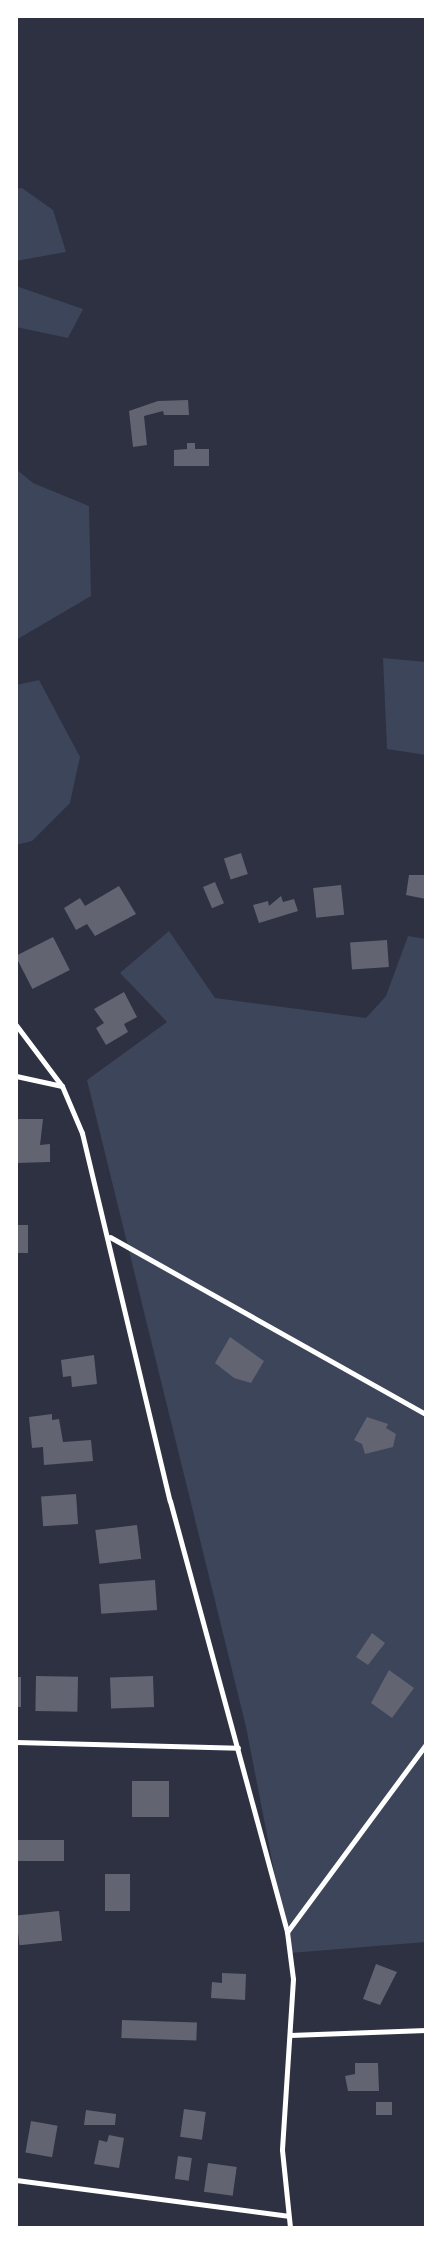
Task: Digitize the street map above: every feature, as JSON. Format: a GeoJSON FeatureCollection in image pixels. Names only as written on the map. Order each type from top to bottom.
{"type":"FeatureCollection","features":[{"type":"Feature","properties":{"kind":"street"},"geometry":{"type":"LineString","coordinates":[[16,1025],[62,1086],[82,1133],[110,1237],[170,1501],[287,1932],[293,1979],[282,2150],[290,2228]]}},
{"type":"Feature","properties":{"kind":"street"},"geometry":{"type":"LineString","coordinates":[[16,1076],[62,1086]]}},
{"type":"Feature","properties":{"kind":"street"},"geometry":{"type":"LineString","coordinates":[[110,1237],[426,1414]]}},
{"type":"Feature","properties":{"kind":"street"},"geometry":{"type":"LineString","coordinates":[[16,1742],[238,1748]]}},
{"type":"Feature","properties":{"kind":"street"},"geometry":{"type":"LineString","coordinates":[[287,1932],[426,1744]]}},
{"type":"Feature","properties":{"kind":"street"},"geometry":{"type":"LineString","coordinates":[[290,2035],[426,2030]]}},
{"type":"Feature","properties":{"kind":"street"},"geometry":{"type":"LineString","coordinates":[[16,2180],[288,2216]]}},
{"type":"Feature","properties":{"kind":"shaded area"},"geometry":{"type":"Polygon","coordinates":[[[22,188],[53,210],[66,252],[16,261],[16,189],[22,188]]]}},
{"type":"Feature","properties":{"kind":"shaded area"},"geometry":{"type":"Polygon","coordinates":[[[16,286],[83,309],[68,338],[16,327],[16,286]]]}},
{"type":"Feature","properties":{"kind":"shaded area"},"geometry":{"type":"Polygon","coordinates":[[[16,469],[33,483],[89,506],[91,596],[16,640],[16,469]]]}},
{"type":"Feature","properties":{"kind":"shaded area"},"geometry":{"type":"Polygon","coordinates":[[[383,658],[426,662],[426,755],[387,749],[383,658]]]}},
{"type":"Feature","properties":{"kind":"shaded area"},"geometry":{"type":"Polygon","coordinates":[[[39,680],[80,757],[70,803],[32,841],[16,845],[16,685],[39,680]]]}},
{"type":"Feature","properties":{"kind":"shaded area"},"geometry":{"type":"Polygon","coordinates":[[[169,931],[215,998],[366,1018],[386,996],[408,936],[426,939],[426,1942],[290,1953],[246,1727],[87,1080],[167,1022],[120,973],[169,931]]]}},
{"type":"Feature","properties":{"kind":"building"},"geometry":{"type":"Polygon","coordinates":[[[188,400],[189,415],[164,415],[163,411],[144,416],[147,445],[133,447],[129,411],[158,401],[188,400]]]}},
{"type":"Feature","properties":{"kind":"building"},"geometry":{"type":"Polygon","coordinates":[[[187,443],[195,443],[195,449],[209,449],[209,466],[174,466],[174,450],[187,449],[187,443]]]}},
{"type":"Feature","properties":{"kind":"building"},"geometry":{"type":"Polygon","coordinates":[[[241,853],[248,874],[231,879],[224,859],[241,853]]]}},
{"type":"Feature","properties":{"kind":"building"},"geometry":{"type":"Polygon","coordinates":[[[409,875],[426,875],[426,899],[406,895],[409,875]]]}},
{"type":"Feature","properties":{"kind":"building"},"geometry":{"type":"Polygon","coordinates":[[[215,882],[224,903],[212,908],[203,887],[215,882]]]}},
{"type":"Feature","properties":{"kind":"building"},"geometry":{"type":"Polygon","coordinates":[[[341,885],[344,915],[316,918],[313,888],[341,885]]]}},
{"type":"Feature","properties":{"kind":"building"},"geometry":{"type":"Polygon","coordinates":[[[119,886],[136,914],[95,936],[87,924],[76,930],[64,908],[80,898],[85,906],[119,886]]]}},
{"type":"Feature","properties":{"kind":"building"},"geometry":{"type":"Polygon","coordinates":[[[281,896],[283,902],[294,899],[298,911],[259,923],[253,905],[268,901],[269,906],[281,896]]]}},
{"type":"Feature","properties":{"kind":"building"},"geometry":{"type":"Polygon","coordinates":[[[53,937],[70,970],[32,989],[16,956],[53,937]]]}},
{"type":"Feature","properties":{"kind":"building"},"geometry":{"type":"Polygon","coordinates":[[[387,940],[389,967],[352,970],[350,943],[387,940]]]}},
{"type":"Feature","properties":{"kind":"building"},"geometry":{"type":"Polygon","coordinates":[[[124,992],[137,1017],[124,1024],[128,1032],[106,1045],[96,1028],[104,1023],[94,1009],[124,992]]]}},
{"type":"Feature","properties":{"kind":"building"},"geometry":{"type":"Polygon","coordinates":[[[16,1119],[43,1119],[40,1145],[50,1144],[50,1162],[16,1163],[16,1119]]]}},
{"type":"Feature","properties":{"kind":"building"},"geometry":{"type":"Polygon","coordinates":[[[16,1225],[28,1225],[28,1253],[16,1253],[16,1225]]]}},
{"type":"Feature","properties":{"kind":"building"},"geometry":{"type":"Polygon","coordinates":[[[230,1337],[264,1361],[251,1383],[234,1378],[215,1363],[230,1337]]]}},
{"type":"Feature","properties":{"kind":"building"},"geometry":{"type":"Polygon","coordinates":[[[94,1355],[97,1384],[72,1387],[71,1376],[63,1377],[61,1360],[94,1355]]]}},
{"type":"Feature","properties":{"kind":"building"},"geometry":{"type":"Polygon","coordinates":[[[52,1414],[52,1420],[59,1419],[63,1442],[91,1440],[93,1461],[44,1465],[43,1447],[32,1448],[29,1417],[52,1414]]]}},
{"type":"Feature","properties":{"kind":"building"},"geometry":{"type":"Polygon","coordinates":[[[367,1417],[388,1424],[386,1428],[396,1434],[393,1447],[365,1454],[362,1444],[354,1440],[367,1417]]]}},
{"type":"Feature","properties":{"kind":"building"},"geometry":{"type":"Polygon","coordinates":[[[76,1494],[78,1524],[43,1526],[41,1496],[76,1494]]]}},
{"type":"Feature","properties":{"kind":"building"},"geometry":{"type":"Polygon","coordinates":[[[137,1525],[141,1559],[99,1564],[95,1530],[137,1525]]]}},
{"type":"Feature","properties":{"kind":"building"},"geometry":{"type":"Polygon","coordinates":[[[155,1580],[157,1610],[101,1614],[99,1584],[155,1580]]]}},
{"type":"Feature","properties":{"kind":"building"},"geometry":{"type":"Polygon","coordinates":[[[372,1633],[385,1643],[368,1665],[356,1657],[372,1633]]]}},
{"type":"Feature","properties":{"kind":"building"},"geometry":{"type":"Polygon","coordinates":[[[389,1670],[414,1688],[392,1718],[371,1703],[389,1670]]]}},
{"type":"Feature","properties":{"kind":"building"},"geometry":{"type":"Polygon","coordinates":[[[36,1676],[78,1677],[77,1712],[35,1711],[36,1676]]]}},
{"type":"Feature","properties":{"kind":"building"},"geometry":{"type":"Polygon","coordinates":[[[153,1676],[154,1707],[111,1708],[110,1678],[153,1676]]]}},
{"type":"Feature","properties":{"kind":"building"},"geometry":{"type":"Polygon","coordinates":[[[16,1677],[21,1677],[21,1707],[16,1707],[16,1677]]]}},
{"type":"Feature","properties":{"kind":"building"},"geometry":{"type":"Polygon","coordinates":[[[132,1781],[169,1781],[169,1817],[132,1817],[132,1781]]]}},
{"type":"Feature","properties":{"kind":"building"},"geometry":{"type":"Polygon","coordinates":[[[16,1840],[64,1840],[64,1861],[16,1861],[16,1840]]]}},
{"type":"Feature","properties":{"kind":"building"},"geometry":{"type":"Polygon","coordinates":[[[105,1874],[130,1874],[130,1911],[105,1911],[105,1874]]]}},
{"type":"Feature","properties":{"kind":"building"},"geometry":{"type":"Polygon","coordinates":[[[59,1911],[62,1941],[19,1945],[16,1915],[59,1911]]]}},
{"type":"Feature","properties":{"kind":"building"},"geometry":{"type":"Polygon","coordinates":[[[376,1964],[397,1972],[380,2005],[363,1999],[376,1964]]]}},
{"type":"Feature","properties":{"kind":"building"},"geometry":{"type":"Polygon","coordinates":[[[222,1973],[246,1974],[245,2000],[211,1998],[212,1982],[222,1983],[222,1973]]]}},
{"type":"Feature","properties":{"kind":"building"},"geometry":{"type":"Polygon","coordinates":[[[122,2020],[197,2023],[196,2041],[121,2038],[122,2020]]]}},
{"type":"Feature","properties":{"kind":"building"},"geometry":{"type":"Polygon","coordinates":[[[355,2063],[378,2063],[379,2091],[348,2091],[345,2076],[355,2074],[355,2063]]]}},
{"type":"Feature","properties":{"kind":"building"},"geometry":{"type":"Polygon","coordinates":[[[376,2102],[392,2102],[392,2115],[376,2115],[376,2102]]]}},
{"type":"Feature","properties":{"kind":"building"},"geometry":{"type":"Polygon","coordinates":[[[184,2109],[206,2112],[202,2140],[180,2137],[184,2109]]]}},
{"type":"Feature","properties":{"kind":"building"},"geometry":{"type":"Polygon","coordinates":[[[86,2110],[116,2114],[115,2125],[84,2125],[86,2110]]]}},
{"type":"Feature","properties":{"kind":"building"},"geometry":{"type":"Polygon","coordinates":[[[31,2121],[58,2126],[52,2157],[25,2153],[31,2121]]]}},
{"type":"Feature","properties":{"kind":"building"},"geometry":{"type":"Polygon","coordinates":[[[109,2135],[124,2138],[119,2168],[94,2164],[99,2140],[107,2142],[109,2135]]]}},
{"type":"Feature","properties":{"kind":"building"},"geometry":{"type":"Polygon","coordinates":[[[178,2156],[192,2158],[189,2181],[175,2179],[178,2156]]]}},
{"type":"Feature","properties":{"kind":"building"},"geometry":{"type":"Polygon","coordinates":[[[208,2163],[237,2167],[233,2196],[204,2192],[208,2163]]]}}]}
